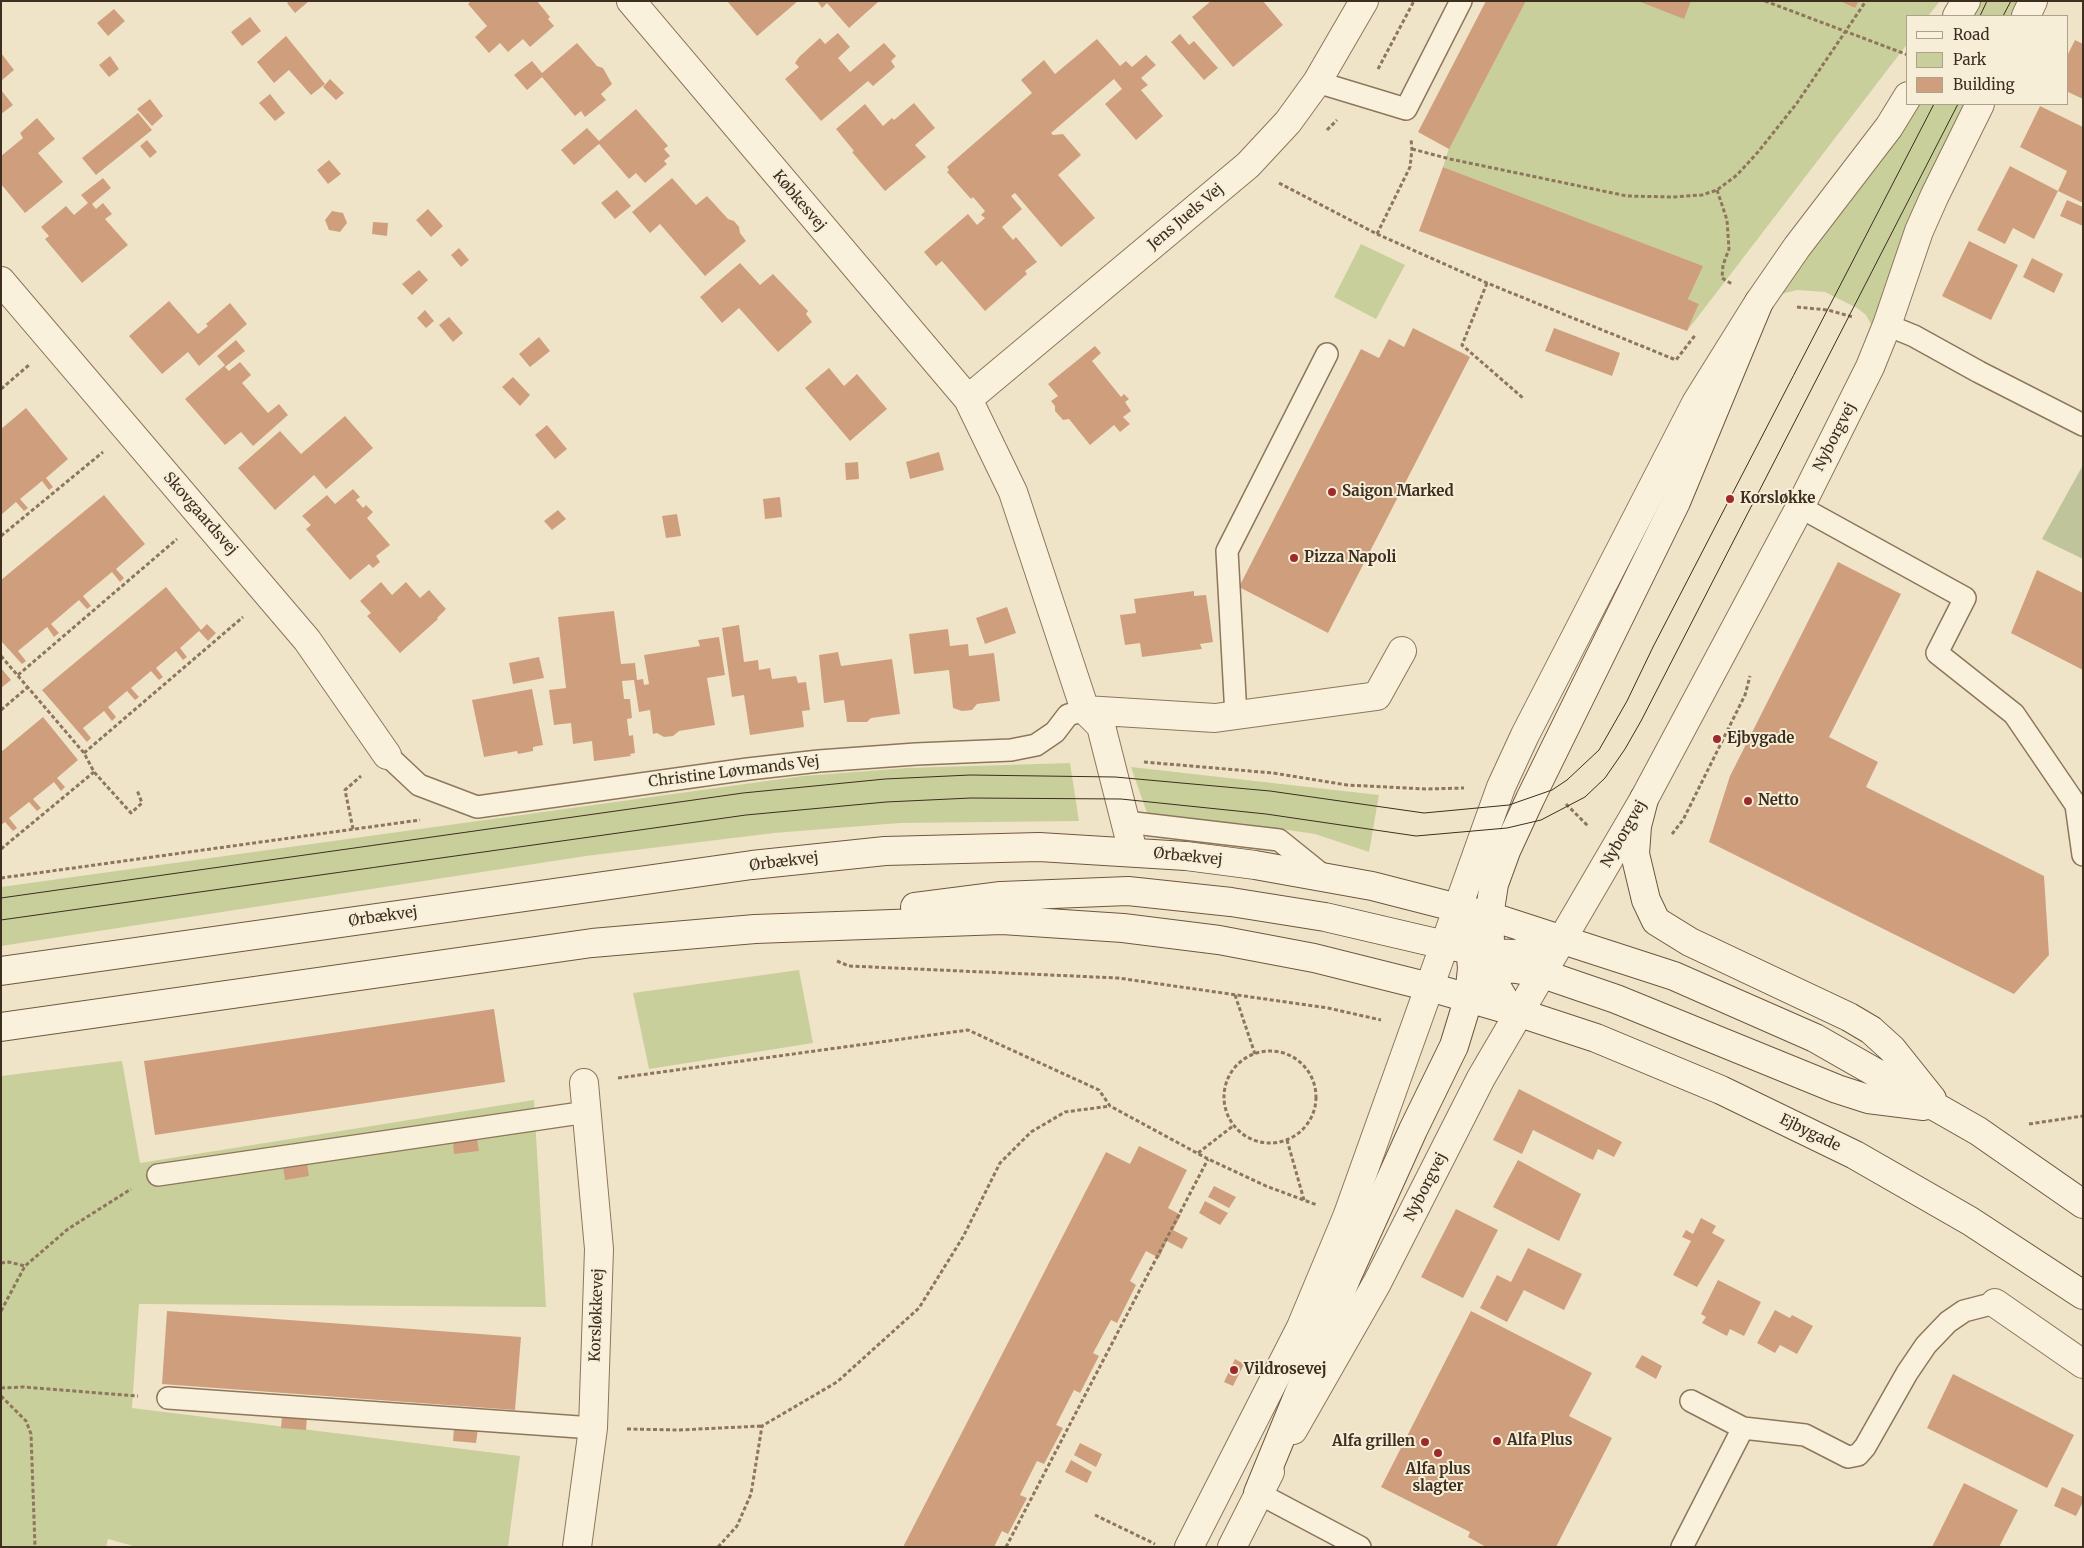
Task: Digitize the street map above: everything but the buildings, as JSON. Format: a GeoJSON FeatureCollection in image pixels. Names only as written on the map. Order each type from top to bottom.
{"type":"FeatureCollection","features":[{"type":"Feature","properties":{"kind":"main road","name":"Købkesvej"},"geometry":{"type":"LineString","coordinates":[[630,1],[968,399]]}},
{"type":"Feature","properties":{"kind":"main road","name":"Jens Juels Vej"},"geometry":{"type":"LineString","coordinates":[[968,399],[1248,165],[1288,122],[1317,82],[1364,1]]}},
{"type":"Feature","properties":{"kind":"main road"},"geometry":{"type":"LineString","coordinates":[[1958,15],[1966,1]]}},
{"type":"Feature","properties":{"kind":"main road"},"geometry":{"type":"LineString","coordinates":[[2027,15],[2034,1]]}},
{"type":"Feature","properties":{"kind":"main road"},"geometry":{"type":"LineString","coordinates":[[1189,1547],[1301,1327],[1347,1217],[1501,787],[1525,735],[1696,403],[1759,302],[1797,247],[1889,127],[1906,99]]}},
{"type":"Feature","properties":{"kind":"main road","name":"Nyborgvej"},"geometry":{"type":"LineString","coordinates":[[1232,1547],[1258,1493],[1377,1283],[1464,1109],[1644,799],[1800,507],[1870,368],[1887,325],[1919,231],[1980,105]]}},
{"type":"Feature","properties":{"kind":"main road","name":"Skovgaardsvej"},"geometry":{"type":"LineString","coordinates":[[1,281],[307,640],[387,755]]}},
{"type":"Feature","properties":{"kind":"main road"},"geometry":{"type":"LineString","coordinates":[[1258,1493],[1348,1274],[1413,1130],[1451,1053],[1481,960],[1494,884],[1506,851],[1676,502],[1759,302]]}},
{"type":"Feature","properties":{"kind":"main road"},"geometry":{"type":"LineString","coordinates":[[968,399],[1012,492],[1085,710],[1101,726],[1111,759],[1133,852]]}},
{"type":"Feature","properties":{"kind":"main road"},"geometry":{"type":"LineString","coordinates":[[1085,710],[1215,718],[1377,696],[1402,651]]}},
{"type":"Feature","properties":{"kind":"main road"},"geometry":{"type":"LineString","coordinates":[[1644,799],[1637,826],[1635,854],[1646,900],[1656,921],[1690,942],[1832,1009],[1871,1030],[1897,1054],[1939,1108]]}},
{"type":"Feature","properties":{"kind":"main road","name":"Ørbækvej"},"geometry":{"type":"LineString","coordinates":[[1,971],[752,865],[885,851],[967,848],[1039,847],[1133,852],[1254,864],[1372,886],[1489,916],[1564,939]]}},
{"type":"Feature","properties":{"kind":"main road"},"geometry":{"type":"LineString","coordinates":[[1,1027],[592,943],[755,929],[1001,896],[1128,891],[1231,902],[1325,917],[1445,945],[1481,960],[1543,974],[1655,1014],[1837,1089],[1868,1099],[1939,1108]]}},
{"type":"Feature","properties":{"kind":"main road"},"geometry":{"type":"LineString","coordinates":[[1458,908],[1468,935],[1505,1001],[1520,1013]]}},
{"type":"Feature","properties":{"kind":"main road"},"geometry":{"type":"LineString","coordinates":[[755,929],[1002,920],[1123,928],[1219,940],[1314,958],[1430,986],[1448,974],[1481,960],[1540,949],[1564,939],[1674,976],[1815,1038],[1978,1130],[2083,1204]]}},
{"type":"Feature","properties":{"kind":"main road","name":"Ejbygade"},"geometry":{"type":"LineString","coordinates":[[1430,986],[1596,1038],[1721,1090],[1855,1155],[1970,1221],[2083,1295]]}},
{"type":"Feature","properties":{"kind":"main road","name":"Korsløkkevej"},"geometry":{"type":"LineString","coordinates":[[577,1547],[593,1428],[599,1249],[584,1083]]}},
{"type":"Feature","properties":{"kind":"main road"},"geometry":{"type":"LineString","coordinates":[[1995,1303],[2083,1364]]}},
{"type":"Feature","properties":{"kind":"lane"},"geometry":{"type":"LineString","coordinates":[[1317,82],[1406,109],[1461,1]]}},
{"type":"Feature","properties":{"kind":"lane"},"geometry":{"type":"LineString","coordinates":[[1887,325],[1914,336],[1978,372],[2083,425]]}},
{"type":"Feature","properties":{"kind":"lane"},"geometry":{"type":"LineString","coordinates":[[1236,716],[1227,551],[1327,354]]}},
{"type":"Feature","properties":{"kind":"lane"},"geometry":{"type":"LineString","coordinates":[[1800,507],[1965,598],[1937,653],[2014,714],[2076,805],[2083,854]]}},
{"type":"Feature","properties":{"kind":"lane","name":"Christine Løvmands Vej"},"geometry":{"type":"LineString","coordinates":[[387,755],[419,785],[477,807],[819,761],[1011,750],[1036,745],[1055,732],[1068,715],[1085,710]]}},
{"type":"Feature","properties":{"kind":"lane"},"geometry":{"type":"LineString","coordinates":[[1126,822],[1279,840],[1325,876]]}},
{"type":"Feature","properties":{"kind":"lane"},"geometry":{"type":"LineString","coordinates":[[158,1175],[587,1112]]}},
{"type":"Feature","properties":{"kind":"lane"},"geometry":{"type":"LineString","coordinates":[[1691,1401],[1743,1428],[1805,1435],[1848,1457],[1858,1455],[1865,1447],[1907,1373],[1926,1345],[1948,1322],[1964,1311],[1995,1303]]}},
{"type":"Feature","properties":{"kind":"lane"},"geometry":{"type":"LineString","coordinates":[[168,1398],[593,1428]]}},
{"type":"Feature","properties":{"kind":"lane"},"geometry":{"type":"LineString","coordinates":[[1682,1547],[1743,1428]]}},
{"type":"Feature","properties":{"kind":"lane"},"geometry":{"type":"LineString","coordinates":[[1258,1493],[1360,1547]]}},
{"type":"Feature","properties":{"kind":"path"},"geometry":{"type":"LineString","coordinates":[[1765,1],[1906,54]]}},
{"type":"Feature","properties":{"kind":"path"},"geometry":{"type":"LineString","coordinates":[[1412,149],[1627,196],[1672,197],[1702,195],[1717,190],[1736,175],[1758,152],[1798,103],[1866,1]]}},
{"type":"Feature","properties":{"kind":"path"},"geometry":{"type":"LineString","coordinates":[[1377,234],[1410,167],[1412,149],[1406,109]]}},
{"type":"Feature","properties":{"kind":"path"},"geometry":{"type":"LineString","coordinates":[[1248,165],[1377,234],[1487,283],[1676,360],[1699,330]]}},
{"type":"Feature","properties":{"kind":"path"},"geometry":{"type":"LineString","coordinates":[[1487,283],[1462,345],[1523,398]]}},
{"type":"Feature","properties":{"kind":"path"},"geometry":{"type":"LineString","coordinates":[[1727,292],[1732,284]]}},
{"type":"Feature","properties":{"kind":"path"},"geometry":{"type":"LineString","coordinates":[[1,536],[128,430]]}},
{"type":"Feature","properties":{"kind":"path"},"geometry":{"type":"LineString","coordinates":[[18,675],[203,518]]}},
{"type":"Feature","properties":{"kind":"path"},"geometry":{"type":"LineString","coordinates":[[84,753],[269,595]]}},
{"type":"Feature","properties":{"kind":"path"},"geometry":{"type":"LineString","coordinates":[[1,656],[84,753],[94,772],[130,813],[142,803],[137,790]]}},
{"type":"Feature","properties":{"kind":"path"},"geometry":{"type":"LineString","coordinates":[[1,710],[28,687]]}},
{"type":"Feature","properties":{"kind":"path"},"geometry":{"type":"LineString","coordinates":[[353,829],[345,790],[387,755]]}},
{"type":"Feature","properties":{"kind":"path"},"geometry":{"type":"LineString","coordinates":[[1111,759],[1273,774],[1347,785],[1426,790],[1501,787]]}},
{"type":"Feature","properties":{"kind":"path"},"geometry":{"type":"LineString","coordinates":[[1,849],[94,772]]}},
{"type":"Feature","properties":{"kind":"path"},"geometry":{"type":"LineString","coordinates":[[1537,784],[1552,790],[1614,852]]}},
{"type":"Feature","properties":{"kind":"path"},"geometry":{"type":"LineString","coordinates":[[1,878],[430,819],[477,807]]}},
{"type":"Feature","properties":{"kind":"path"},"geometry":{"type":"LineString","coordinates":[[1235,995],[1255,1054]]}},
{"type":"Feature","properties":{"kind":"path"},"geometry":{"type":"LineString","coordinates":[[584,1083],[968,1030],[1099,1090],[1110,1106],[1208,1159],[1266,1186],[1347,1217]]}},
{"type":"Feature","properties":{"kind":"path"},"geometry":{"type":"LineString","coordinates":[[1277,1052],[1290,1056],[1302,1064],[1311,1076],[1316,1090],[1316,1106],[1310,1120],[1300,1132],[1287,1140],[1271,1144],[1256,1142],[1242,1134],[1234,1126],[1225,1109],[1224,1093],[1228,1078],[1248,1056],[1255,1054],[1277,1052]]}},
{"type":"Feature","properties":{"kind":"path"},"geometry":{"type":"LineString","coordinates":[[593,1428],[651,1430],[762,1426],[838,1382],[919,1308],[963,1236],[1000,1163],[1030,1132],[1065,1112],[1110,1106]]}},
{"type":"Feature","properties":{"kind":"path"},"geometry":{"type":"LineString","coordinates":[[1198,1153],[1234,1126]]}},
{"type":"Feature","properties":{"kind":"path"},"geometry":{"type":"LineString","coordinates":[[1287,1140],[1304,1200]]}},
{"type":"Feature","properties":{"kind":"path"},"geometry":{"type":"LineString","coordinates":[[1006,1547],[1208,1159]]}},
{"type":"Feature","properties":{"kind":"path"},"geometry":{"type":"LineString","coordinates":[[1,1311],[25,1266],[68,1229],[116,1198],[158,1175]]}},
{"type":"Feature","properties":{"kind":"path"},"geometry":{"type":"LineString","coordinates":[[1,1263],[9,1262],[25,1266]]}},
{"type":"Feature","properties":{"kind":"path"},"geometry":{"type":"LineString","coordinates":[[1,1388],[23,1387],[168,1398]]}},
{"type":"Feature","properties":{"kind":"path"},"geometry":{"type":"LineString","coordinates":[[1,1396],[26,1421],[31,1434],[35,1547]]}},
{"type":"Feature","properties":{"kind":"path"},"geometry":{"type":"LineString","coordinates":[[718,1547],[737,1526],[751,1494],[762,1426]]}},
{"type":"Feature","properties":{"kind":"path"},"geometry":{"type":"LineString","coordinates":[[1095,1515],[1161,1547]]}},
{"type":"Feature","properties":{"kind":"green space"},"geometry":{"type":"Polygon","coordinates":[[[1526,1],[1838,1],[1855,8],[1859,1],[1940,1],[1929,15],[1906,15],[1906,46],[1687,331],[1699,304],[1688,299],[1702,266],[1443,167],[1449,148],[1526,1]]]}},
{"type":"Feature","properties":{"kind":"green space"},"geometry":{"type":"Polygon","coordinates":[[[1978,1],[2022,1],[2015,15],[1971,15],[1978,1]]]}},
{"type":"Feature","properties":{"kind":"green space"},"geometry":{"type":"Polygon","coordinates":[[[1916,105],[1969,105],[1873,328],[1866,315],[1857,308],[1825,292],[1797,290],[1781,294],[1785,285],[1916,105]]]}},
{"type":"Feature","properties":{"kind":"green space"},"geometry":{"type":"Polygon","coordinates":[[[1361,244],[1405,265],[1376,319],[1334,297],[1361,244]]]}},
{"type":"Feature","properties":{"kind":"green space"},"geometry":{"type":"Polygon","coordinates":[[[2083,465],[2083,559],[2042,539],[2083,465]]]}},
{"type":"Feature","properties":{"kind":"green space"},"geometry":{"type":"Polygon","coordinates":[[[1070,763],[1079,821],[900,823],[774,833],[586,856],[1,946],[1,887],[803,776],[907,768],[1070,763]]]}},
{"type":"Feature","properties":{"kind":"green space"},"geometry":{"type":"Polygon","coordinates":[[[1131,767],[1379,795],[1369,852],[1315,834],[1147,813],[1131,767]]]}},
{"type":"Feature","properties":{"kind":"green space"},"geometry":{"type":"Polygon","coordinates":[[[799,970],[813,1043],[649,1069],[633,993],[799,970]]]}},
{"type":"Feature","properties":{"kind":"green space"},"geometry":{"type":"Polygon","coordinates":[[[122,1061],[140,1163],[534,1100],[546,1307],[139,1304],[132,1408],[520,1456],[508,1547],[137,1547],[108,1539],[106,1547],[1,1547],[1,1076],[122,1061]]]}},
{"type":"Feature","properties":{"kind":"tram line"},"geometry":{"type":"LineString","coordinates":[[1980,15],[1987,1]]}},
{"type":"Feature","properties":{"kind":"tram line"},"geometry":{"type":"LineString","coordinates":[[2004,15],[2011,1]]}},
{"type":"Feature","properties":{"kind":"tram line"},"geometry":{"type":"LineString","coordinates":[[1,898],[743,793],[885,779],[970,775],[1115,777],[1270,791],[1424,813],[1509,805],[1552,790],[1567,780],[1599,750],[1627,701],[1653,647],[1933,105]]}},
{"type":"Feature","properties":{"kind":"tram line"},"geometry":{"type":"LineString","coordinates":[[1,920],[746,815],[886,802],[971,798],[1121,799],[1266,814],[1416,836],[1507,828],[1541,820],[1585,797],[1605,778],[1625,749],[1957,105]]}},
{"type":"Feature","properties":{"kind":"place","name":"Saigon Marked"},"geometry":{"type":"Point","coordinates":[1332,492]}},
{"type":"Feature","properties":{"kind":"place","name":"Korsløkke"},"geometry":{"type":"Point","coordinates":[1730,499]}},
{"type":"Feature","properties":{"kind":"place","name":"Pizza Napoli"},"geometry":{"type":"Point","coordinates":[1294,558]}},
{"type":"Feature","properties":{"kind":"place","name":"Ejbygade"},"geometry":{"type":"Point","coordinates":[1717,739]}},
{"type":"Feature","properties":{"kind":"place","name":"Netto"},"geometry":{"type":"Point","coordinates":[1748,801]}},
{"type":"Feature","properties":{"kind":"place","name":"Vildrosevej"},"geometry":{"type":"Point","coordinates":[1234,1370]}},
{"type":"Feature","properties":{"kind":"place","name":"Alfa Plus"},"geometry":{"type":"Point","coordinates":[1497,1441]}},
{"type":"Feature","properties":{"kind":"place","name":"Alfa grillen"},"geometry":{"type":"Point","coordinates":[1425,1442]}},
{"type":"Feature","properties":{"kind":"place","name":"Alfa plus slagter"},"geometry":{"type":"Point","coordinates":[1438,1453]}}]}
